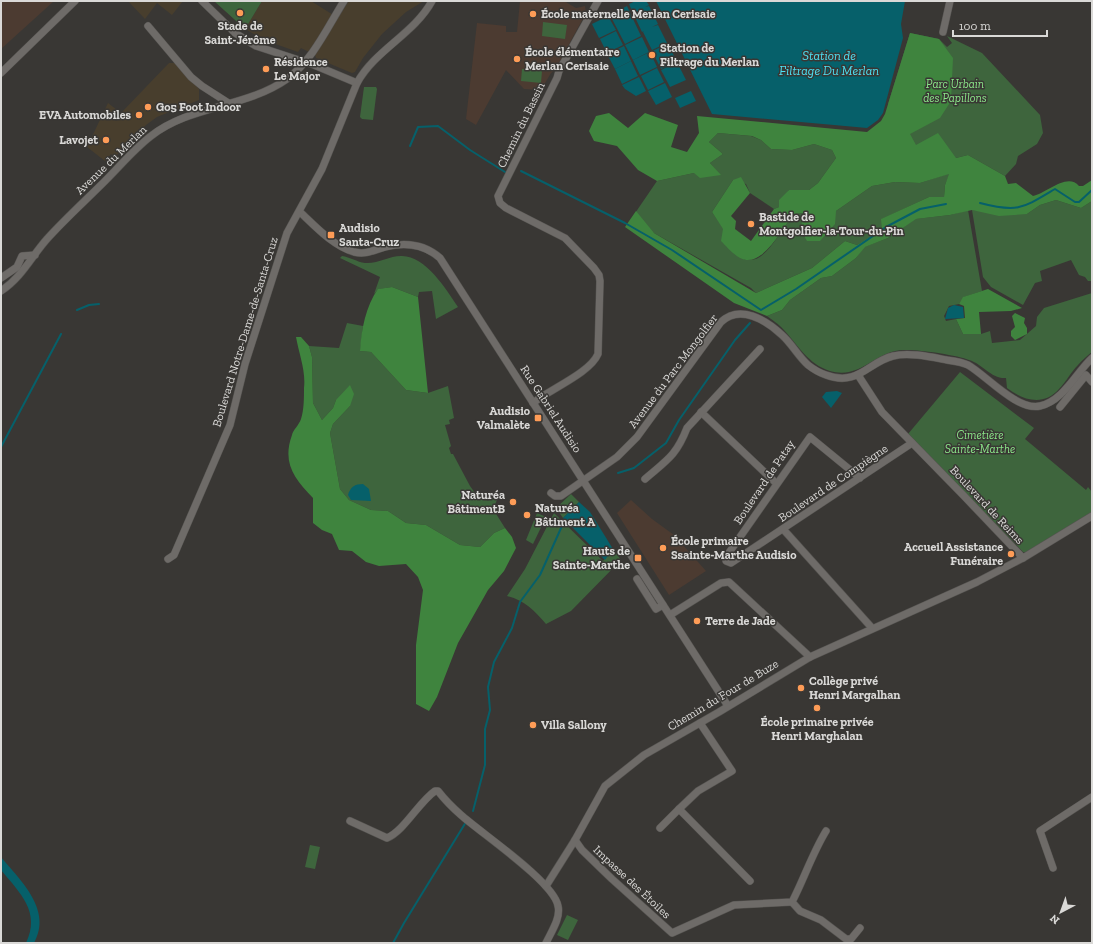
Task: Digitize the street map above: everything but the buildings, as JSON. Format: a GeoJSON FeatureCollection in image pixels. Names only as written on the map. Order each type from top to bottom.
{"type":"FeatureCollection","features":[{"type":"Feature","properties":{"kind":"street"},"geometry":{"type":"LineString","coordinates":[[1,74],[75,1]]}},
{"type":"Feature","properties":{"kind":"street"},"geometry":{"type":"LineString","coordinates":[[202,1],[242,38],[267,50],[306,62],[357,83]]}},
{"type":"Feature","properties":{"kind":"street","name":"Avenue du Merlan"},"geometry":{"type":"LineString","coordinates":[[1,291],[23,272],[34,255],[52,233],[150,136],[170,124],[230,104],[279,84],[306,62],[344,1]]}},
{"type":"Feature","properties":{"kind":"street","name":"Boulevard Notre-Dame-de-Santa-Cruz"},"geometry":{"type":"LineString","coordinates":[[168,559],[174,555],[230,425],[245,364],[287,233],[300,212],[322,169],[357,83],[361,75],[381,53],[421,18],[432,1]]}},
{"type":"Feature","properties":{"kind":"street","name":"Chemin du Bassin"},"geometry":{"type":"LineString","coordinates":[[534,403],[584,370],[596,359],[598,354],[600,281],[594,268],[566,238],[506,208],[500,203],[498,196],[557,78],[558,71],[598,1]]}},
{"type":"Feature","properties":{"kind":"street"},"geometry":{"type":"LineString","coordinates":[[943,32],[950,1]]}},
{"type":"Feature","properties":{"kind":"street"},"geometry":{"type":"LineString","coordinates":[[148,26],[191,77],[230,104]]}},
{"type":"Feature","properties":{"kind":"street","name":"Rue Gabriel Audisio"},"geometry":{"type":"LineString","coordinates":[[300,212],[333,240],[355,252],[370,252],[384,247],[406,244],[422,246],[434,253],[445,264],[728,706]]}},
{"type":"Feature","properties":{"kind":"street"},"geometry":{"type":"LineString","coordinates":[[1,278],[17,267],[22,256],[34,255]]}},
{"type":"Feature","properties":{"kind":"street","name":"Avenue du Parc Mongolfier"},"geometry":{"type":"LineString","coordinates":[[551,493],[555,496],[561,496],[617,457],[637,437],[726,317],[739,313],[757,317],[783,336],[807,364],[825,375],[842,378],[858,375],[892,356],[909,355],[961,362],[972,368],[1017,401],[1028,406],[1039,406],[1056,398],[1081,368],[1092,358]]}},
{"type":"Feature","properties":{"kind":"street"},"geometry":{"type":"LineString","coordinates":[[645,479],[678,450],[687,428],[760,349]]}},
{"type":"Feature","properties":{"kind":"street","name":"Boulevard de Reims"},"geometry":{"type":"LineString","coordinates":[[858,375],[882,412],[1023,558]]}},
{"type":"Feature","properties":{"kind":"street"},"geometry":{"type":"LineString","coordinates":[[1060,407],[1086,375],[1092,382]]}},
{"type":"Feature","properties":{"kind":"street"},"geometry":{"type":"LineString","coordinates":[[701,412],[776,483]]}},
{"type":"Feature","properties":{"kind":"street","name":"Boulevard de Patay"},"geometry":{"type":"LineString","coordinates":[[726,562],[726,556],[776,483],[810,437],[860,478]]}},
{"type":"Feature","properties":{"kind":"street","name":"Boulevard de Compiègne"},"geometry":{"type":"LineString","coordinates":[[726,562],[731,563],[912,443]]}},
{"type":"Feature","properties":{"kind":"street","name":"Chemin du Four de Buze"},"geometry":{"type":"LineString","coordinates":[[546,886],[575,840],[605,786],[613,778],[644,755],[810,657],[977,582],[1023,558],[1092,516]]}},
{"type":"Feature","properties":{"kind":"street"},"geometry":{"type":"LineString","coordinates":[[783,529],[872,628]]}},
{"type":"Feature","properties":{"kind":"street"},"geometry":{"type":"LineString","coordinates":[[637,579],[656,609],[663,605]]}},
{"type":"Feature","properties":{"kind":"street"},"geometry":{"type":"LineString","coordinates":[[670,615],[721,583],[732,583],[810,657]]}},
{"type":"Feature","properties":{"kind":"street"},"geometry":{"type":"LineString","coordinates":[[660,828],[698,791],[732,772],[700,723]]}},
{"type":"Feature","properties":{"kind":"street"},"geometry":{"type":"LineString","coordinates":[[350,821],[387,838],[411,816],[430,794],[438,791],[462,816],[546,886],[558,903],[559,908],[558,915],[546,943]]}},
{"type":"Feature","properties":{"kind":"street"},"geometry":{"type":"LineString","coordinates":[[1053,868],[1040,831],[1092,797]]}},
{"type":"Feature","properties":{"kind":"street"},"geometry":{"type":"LineString","coordinates":[[680,809],[750,881]]}},
{"type":"Feature","properties":{"kind":"street"},"geometry":{"type":"LineString","coordinates":[[826,832],[817,846],[792,902],[800,911],[821,920],[846,939],[851,939],[860,928]]}},
{"type":"Feature","properties":{"kind":"street","name":"Impasse des Étoiles"},"geometry":{"type":"LineString","coordinates":[[575,840],[582,850],[612,879],[672,933],[734,905],[792,902]]}},
{"type":"Feature","properties":{"kind":"shaded area"},"geometry":{"type":"Polygon","coordinates":[[[1,1],[54,1],[1,49],[1,1]]]}},
{"type":"Feature","properties":{"kind":"shaded area"},"geometry":{"type":"Polygon","coordinates":[[[128,1],[183,1],[172,15],[157,3],[145,19],[128,1]]]}},
{"type":"Feature","properties":{"kind":"shaded area"},"geometry":{"type":"Polygon","coordinates":[[[262,1],[311,1],[338,18],[349,1],[424,1],[406,12],[382,34],[363,58],[355,72],[352,73],[316,58],[315,55],[301,48],[298,52],[264,40],[245,29],[262,1]]]}},
{"type":"Feature","properties":{"kind":"shaded area","name":"École élémentaire Merlan Cerisaie"},"geometry":{"type":"Polygon","coordinates":[[[520,1],[564,1],[576,8],[585,6],[586,13],[555,70],[551,73],[541,90],[524,89],[506,70],[476,125],[466,119],[477,23],[506,26],[506,32],[517,32],[520,1]]]}},
{"type":"Feature","properties":{"kind":"shaded area"},"geometry":{"type":"Polygon","coordinates":[[[169,63],[176,63],[199,89],[199,100],[157,117],[146,125],[115,157],[111,154],[105,161],[87,147],[108,103],[121,113],[169,63]]]}},
{"type":"Feature","properties":{"kind":"shaded area","name":"École primaire Ssainte-Marthe Audisio"},"geometry":{"type":"Polygon","coordinates":[[[631,500],[652,519],[674,535],[706,571],[669,595],[617,513],[631,500]]]}},
{"type":"Feature","properties":{"kind":"green space","name":"Stade de Saint-Jérôme"},"geometry":{"type":"Polygon","coordinates":[[[214,1],[262,1],[245,29],[214,1]]]}},
{"type":"Feature","properties":{"kind":"green space"},"geometry":{"type":"Polygon","coordinates":[[[543,22],[567,25],[565,39],[542,36],[543,22]]]}},
{"type":"Feature","properties":{"kind":"green space","name":"Parc Urbain des Papillons"},"geometry":{"type":"Polygon","coordinates":[[[910,33],[939,39],[947,47],[952,43],[947,36],[982,53],[1040,115],[1043,133],[1037,144],[1018,156],[1016,164],[1005,176],[968,155],[956,158],[912,147],[888,104],[910,33]]]}},
{"type":"Feature","properties":{"kind":"green space"},"geometry":{"type":"Polygon","coordinates":[[[910,33],[939,39],[953,58],[951,101],[940,118],[910,134],[916,145],[938,133],[956,158],[968,155],[1005,176],[1008,184],[1016,183],[1033,196],[1063,182],[1074,182],[1079,186],[1083,186],[1092,180],[1092,201],[1081,208],[1056,200],[1040,205],[1027,214],[999,216],[972,210],[950,215],[916,219],[888,238],[865,247],[856,258],[832,276],[821,278],[790,300],[782,310],[767,316],[734,303],[625,227],[636,211],[654,233],[756,293],[812,268],[845,241],[857,245],[882,229],[881,219],[929,197],[944,197],[945,185],[949,174],[920,183],[895,182],[872,186],[836,211],[835,224],[820,241],[807,241],[800,229],[805,213],[794,214],[767,250],[753,259],[746,260],[736,255],[721,241],[723,229],[712,212],[733,180],[741,177],[750,193],[731,216],[736,221],[735,229],[751,241],[774,209],[779,207],[779,200],[789,190],[809,190],[818,183],[836,158],[832,150],[814,144],[792,150],[771,149],[761,140],[752,136],[718,133],[709,142],[723,154],[710,163],[721,175],[700,178],[694,173],[657,181],[638,170],[617,146],[594,141],[589,131],[596,116],[609,113],[628,128],[645,113],[678,125],[671,147],[687,152],[699,133],[697,116],[867,132],[881,121],[885,114],[910,33]]]}},
{"type":"Feature","properties":{"kind":"green space"},"geometry":{"type":"Polygon","coordinates":[[[522,69],[542,71],[541,83],[521,81],[522,69]]]}},
{"type":"Feature","properties":{"kind":"green space"},"geometry":{"type":"Polygon","coordinates":[[[364,87],[376,87],[377,89],[373,120],[362,119],[360,117],[364,87]]]}},
{"type":"Feature","properties":{"kind":"green space"},"geometry":{"type":"Polygon","coordinates":[[[718,133],[751,136],[761,140],[771,149],[792,150],[814,144],[832,150],[836,158],[818,183],[809,190],[789,190],[779,207],[774,209],[750,193],[746,184],[733,180],[712,212],[745,260],[756,259],[763,255],[794,214],[836,211],[872,186],[895,182],[920,183],[950,173],[945,185],[944,197],[929,197],[882,219],[883,229],[857,245],[845,241],[812,268],[756,293],[751,288],[654,233],[629,222],[657,181],[694,173],[720,175],[710,163],[723,154],[709,142],[718,133]]]}},
{"type":"Feature","properties":{"kind":"green space"},"geometry":{"type":"Polygon","coordinates":[[[1056,200],[1081,208],[1092,201],[1092,281],[1088,281],[1085,277],[1079,275],[1071,260],[1040,271],[1042,281],[1035,283],[1023,305],[991,287],[983,277],[972,210],[1027,214],[1040,205],[1056,200]]]}},
{"type":"Feature","properties":{"kind":"green space"},"geometry":{"type":"Polygon","coordinates":[[[968,210],[982,291],[964,297],[959,304],[949,306],[944,316],[946,321],[956,319],[963,334],[981,334],[990,331],[992,343],[1020,340],[1036,326],[1037,317],[1044,308],[1092,293],[1092,352],[1080,363],[1053,395],[1040,400],[1033,400],[1020,396],[1007,388],[1006,378],[1001,378],[991,374],[974,362],[956,356],[927,351],[894,351],[851,372],[841,373],[830,371],[815,364],[809,359],[781,327],[767,316],[782,310],[790,300],[821,278],[832,276],[856,258],[864,247],[888,238],[915,219],[950,215],[968,210]]]}},
{"type":"Feature","properties":{"kind":"green space"},"geometry":{"type":"Polygon","coordinates":[[[342,256],[365,263],[397,256],[410,257],[418,261],[434,274],[458,307],[436,319],[432,291],[419,292],[418,297],[392,287],[379,289],[374,294],[380,277],[340,258],[342,256]]]}},
{"type":"Feature","properties":{"kind":"green space"},"geometry":{"type":"Polygon","coordinates":[[[392,287],[418,297],[428,393],[406,390],[371,352],[360,351],[367,310],[374,295],[378,289],[392,287]]]}},
{"type":"Feature","properties":{"kind":"green space"},"geometry":{"type":"Polygon","coordinates":[[[988,289],[1022,308],[1011,311],[979,312],[981,334],[963,334],[956,319],[965,318],[964,306],[959,304],[963,297],[988,289]]]}},
{"type":"Feature","properties":{"kind":"green space"},"geometry":{"type":"Polygon","coordinates":[[[1015,313],[1025,318],[1024,323],[1027,328],[1027,334],[1015,340],[1011,336],[1011,331],[1015,327],[1012,316],[1015,313]]]}},
{"type":"Feature","properties":{"kind":"green space"},"geometry":{"type":"Polygon","coordinates":[[[347,323],[363,326],[360,351],[371,352],[406,390],[428,393],[448,386],[454,418],[449,420],[450,424],[445,425],[451,446],[449,448],[451,454],[453,454],[470,486],[480,500],[496,491],[497,500],[493,509],[505,528],[494,533],[480,547],[460,545],[426,525],[406,523],[388,511],[371,510],[349,500],[340,489],[330,433],[333,424],[350,406],[336,400],[333,408],[322,420],[313,403],[312,357],[309,346],[339,348],[347,323]]]}},
{"type":"Feature","properties":{"kind":"green space"},"geometry":{"type":"Polygon","coordinates":[[[296,337],[301,337],[309,346],[312,357],[313,403],[322,420],[333,408],[336,400],[350,385],[354,394],[350,406],[333,424],[330,433],[340,489],[349,500],[371,510],[388,511],[406,523],[426,525],[460,545],[480,547],[494,533],[505,528],[512,537],[516,548],[504,571],[488,590],[458,643],[437,697],[429,711],[416,704],[416,645],[423,590],[418,577],[406,564],[379,566],[366,562],[352,551],[339,550],[332,534],[322,530],[313,523],[313,498],[295,477],[289,462],[289,445],[293,433],[301,419],[304,400],[304,375],[296,337]]]}},
{"type":"Feature","properties":{"kind":"green space","name":"Cimetière Sainte-Marthe"},"geometry":{"type":"Polygon","coordinates":[[[960,372],[1034,428],[1025,439],[1086,490],[1088,487],[1092,492],[1092,512],[1028,553],[1023,552],[908,434],[960,372]]]}},
{"type":"Feature","properties":{"kind":"green space"},"geometry":{"type":"Polygon","coordinates":[[[571,494],[579,502],[563,518],[556,508],[571,494]]]}},
{"type":"Feature","properties":{"kind":"green space"},"geometry":{"type":"Polygon","coordinates":[[[537,513],[546,517],[533,544],[526,540],[537,513]]]}},
{"type":"Feature","properties":{"kind":"green space"},"geometry":{"type":"Polygon","coordinates":[[[554,513],[603,561],[613,549],[621,560],[571,611],[546,624],[528,606],[519,600],[507,596],[525,569],[554,513]]]}},
{"type":"Feature","properties":{"kind":"green space"},"geometry":{"type":"Polygon","coordinates":[[[310,845],[320,847],[315,869],[305,867],[310,845]]]}},
{"type":"Feature","properties":{"kind":"green space"},"geometry":{"type":"Polygon","coordinates":[[[567,915],[578,920],[568,940],[557,935],[567,915]]]}},
{"type":"Feature","properties":{"kind":"water"},"geometry":{"type":"Polygon","coordinates":[[[636,1],[646,1],[649,5],[645,7],[649,6],[658,24],[652,27],[658,25],[667,43],[652,50],[643,32],[644,31],[642,32],[629,4],[636,1]]]}},
{"type":"Feature","properties":{"kind":"water","name":"Station de Filtrage Du Merlan"},"geometry":{"type":"Polygon","coordinates":[[[656,1],[905,1],[901,24],[903,38],[883,113],[878,120],[867,128],[712,114],[656,1]]]}},
{"type":"Feature","properties":{"kind":"water"},"geometry":{"type":"Polygon","coordinates":[[[627,6],[641,36],[625,44],[610,15],[627,6]]]}},
{"type":"Feature","properties":{"kind":"water"},"geometry":{"type":"Polygon","coordinates":[[[608,16],[616,30],[599,38],[592,24],[608,16]]]}},
{"type":"Feature","properties":{"kind":"water"},"geometry":{"type":"Polygon","coordinates":[[[616,31],[623,45],[607,53],[600,39],[616,31]]]}},
{"type":"Feature","properties":{"kind":"water"},"geometry":{"type":"Polygon","coordinates":[[[642,37],[649,52],[633,60],[625,45],[642,37]]]}},
{"type":"Feature","properties":{"kind":"water"},"geometry":{"type":"Polygon","coordinates":[[[668,44],[677,62],[661,69],[652,51],[668,44]]]}},
{"type":"Feature","properties":{"kind":"water"},"geometry":{"type":"Polygon","coordinates":[[[624,46],[631,61],[615,69],[607,54],[624,46]]]}},
{"type":"Feature","properties":{"kind":"water"},"geometry":{"type":"Polygon","coordinates":[[[650,52],[657,67],[640,75],[633,60],[650,52]]]}},
{"type":"Feature","properties":{"kind":"water"},"geometry":{"type":"Polygon","coordinates":[[[631,61],[638,76],[622,84],[615,69],[631,61]]]}},
{"type":"Feature","properties":{"kind":"water"},"geometry":{"type":"Polygon","coordinates":[[[677,62],[686,80],[670,87],[661,70],[677,62]]]}},
{"type":"Feature","properties":{"kind":"water"},"geometry":{"type":"Polygon","coordinates":[[[657,68],[664,82],[648,90],[641,76],[657,68]]]}},
{"type":"Feature","properties":{"kind":"water"},"geometry":{"type":"Polygon","coordinates":[[[639,77],[646,91],[636,96],[625,89],[622,85],[639,77]]]}},
{"type":"Feature","properties":{"kind":"water"},"geometry":{"type":"Polygon","coordinates":[[[665,83],[672,97],[656,105],[648,91],[665,83]]]}},
{"type":"Feature","properties":{"kind":"water"},"geometry":{"type":"Polygon","coordinates":[[[691,91],[696,101],[680,108],[675,98],[691,91]]]}},
{"type":"Feature","properties":{"kind":"water"},"geometry":{"type":"Polygon","coordinates":[[[954,305],[963,307],[964,318],[945,319],[948,308],[954,305]]]}},
{"type":"Feature","properties":{"kind":"water"},"geometry":{"type":"Polygon","coordinates":[[[837,391],[842,393],[831,408],[822,397],[826,392],[837,391]]]}},
{"type":"Feature","properties":{"kind":"water"},"geometry":{"type":"Polygon","coordinates":[[[363,484],[369,489],[371,501],[351,500],[348,495],[350,490],[355,485],[363,484]]]}},
{"type":"Feature","properties":{"kind":"water"},"geometry":{"type":"Polygon","coordinates":[[[579,502],[590,512],[613,549],[605,560],[563,518],[579,502]]]}},
{"type":"Feature","properties":{"kind":"water"},"geometry":{"type":"Polygon","coordinates":[[[1,857],[25,886],[37,907],[40,919],[39,931],[34,943],[26,943],[30,932],[30,912],[21,895],[1,870],[1,857]]]}},
{"type":"Feature","properties":{"kind":"waterway"},"geometry":{"type":"LineString","coordinates":[[410,146],[418,127],[438,126],[470,150],[505,172]]}},
{"type":"Feature","properties":{"kind":"waterway"},"geometry":{"type":"LineString","coordinates":[[521,171],[625,223],[672,250],[761,310],[796,289],[886,227],[920,209],[946,204]]}},
{"type":"Feature","properties":{"kind":"waterway"},"geometry":{"type":"LineString","coordinates":[[980,203],[1003,208],[1020,207],[1035,201],[1055,189],[1075,202],[1079,202],[1092,190]]}},
{"type":"Feature","properties":{"kind":"waterway"},"geometry":{"type":"LineString","coordinates":[[77,310],[89,305],[99,304]]}},
{"type":"Feature","properties":{"kind":"waterway"},"geometry":{"type":"LineString","coordinates":[[618,473],[634,468],[666,443],[679,420],[735,340],[750,323]]}},
{"type":"Feature","properties":{"kind":"waterway"},"geometry":{"type":"LineString","coordinates":[[1,447],[61,334]]}},
{"type":"Feature","properties":{"kind":"waterway"},"geometry":{"type":"LineString","coordinates":[[473,811],[485,765],[485,729],[490,710],[488,687],[494,662],[512,628],[520,602],[540,575],[566,517]]}},
{"type":"Feature","properties":{"kind":"waterway"},"geometry":{"type":"LineString","coordinates":[[393,943],[466,822]]}},
{"type":"Feature","properties":{"kind":"place","name":"Stade de Saint-Jérôme"},"geometry":{"type":"Point","coordinates":[240,13]}},
{"type":"Feature","properties":{"kind":"place","name":"École maternelle Merlan Cerisaie"},"geometry":{"type":"Point","coordinates":[533,14]}},
{"type":"Feature","properties":{"kind":"place","name":"Station de Filtrage du Merlan"},"geometry":{"type":"Point","coordinates":[652,55]}},
{"type":"Feature","properties":{"kind":"place","name":"École élémentaire Merlan Cerisaie"},"geometry":{"type":"Point","coordinates":[517,59]}},
{"type":"Feature","properties":{"kind":"place","name":"Résidence Le Major"},"geometry":{"type":"Point","coordinates":[266,69]}},
{"type":"Feature","properties":{"kind":"place","name":"Go5 Foot Indoor"},"geometry":{"type":"Point","coordinates":[148,107]}},
{"type":"Feature","properties":{"kind":"place","name":"EVA Automobiles"},"geometry":{"type":"Point","coordinates":[139,115]}},
{"type":"Feature","properties":{"kind":"place","name":"Lavojet"},"geometry":{"type":"Point","coordinates":[106,140]}},
{"type":"Feature","properties":{"kind":"place","name":"Bastide de Montgolfier-la-Tour-du-Pin"},"geometry":{"type":"Point","coordinates":[751,224]}},
{"type":"Feature","properties":{"kind":"place","name":"Audisio Santa-Cruz"},"geometry":{"type":"Point","coordinates":[331,235]}},
{"type":"Feature","properties":{"kind":"place","name":"Audisio Valmalète"},"geometry":{"type":"Point","coordinates":[538,418]}},
{"type":"Feature","properties":{"kind":"place","name":"Naturéa BâtimentB"},"geometry":{"type":"Point","coordinates":[513,502]}},
{"type":"Feature","properties":{"kind":"place","name":"Naturéa Bâtiment A"},"geometry":{"type":"Point","coordinates":[527,515]}},
{"type":"Feature","properties":{"kind":"place","name":"École primaire Ssainte-Marthe Audisio"},"geometry":{"type":"Point","coordinates":[663,548]}},
{"type":"Feature","properties":{"kind":"place","name":"Accueil Assistance Funéraire"},"geometry":{"type":"Point","coordinates":[1011,554]}},
{"type":"Feature","properties":{"kind":"place","name":"Hauts de Sainte-Marthe"},"geometry":{"type":"Point","coordinates":[638,558]}},
{"type":"Feature","properties":{"kind":"place","name":"Terre de Jade"},"geometry":{"type":"Point","coordinates":[697,621]}},
{"type":"Feature","properties":{"kind":"place","name":"Collège privé Henri Margalhan"},"geometry":{"type":"Point","coordinates":[801,688]}},
{"type":"Feature","properties":{"kind":"place","name":"École primaire privée Henri Marghalan"},"geometry":{"type":"Point","coordinates":[817,708]}},
{"type":"Feature","properties":{"kind":"place","name":"Villa Sallony"},"geometry":{"type":"Point","coordinates":[533,725]}}]}
